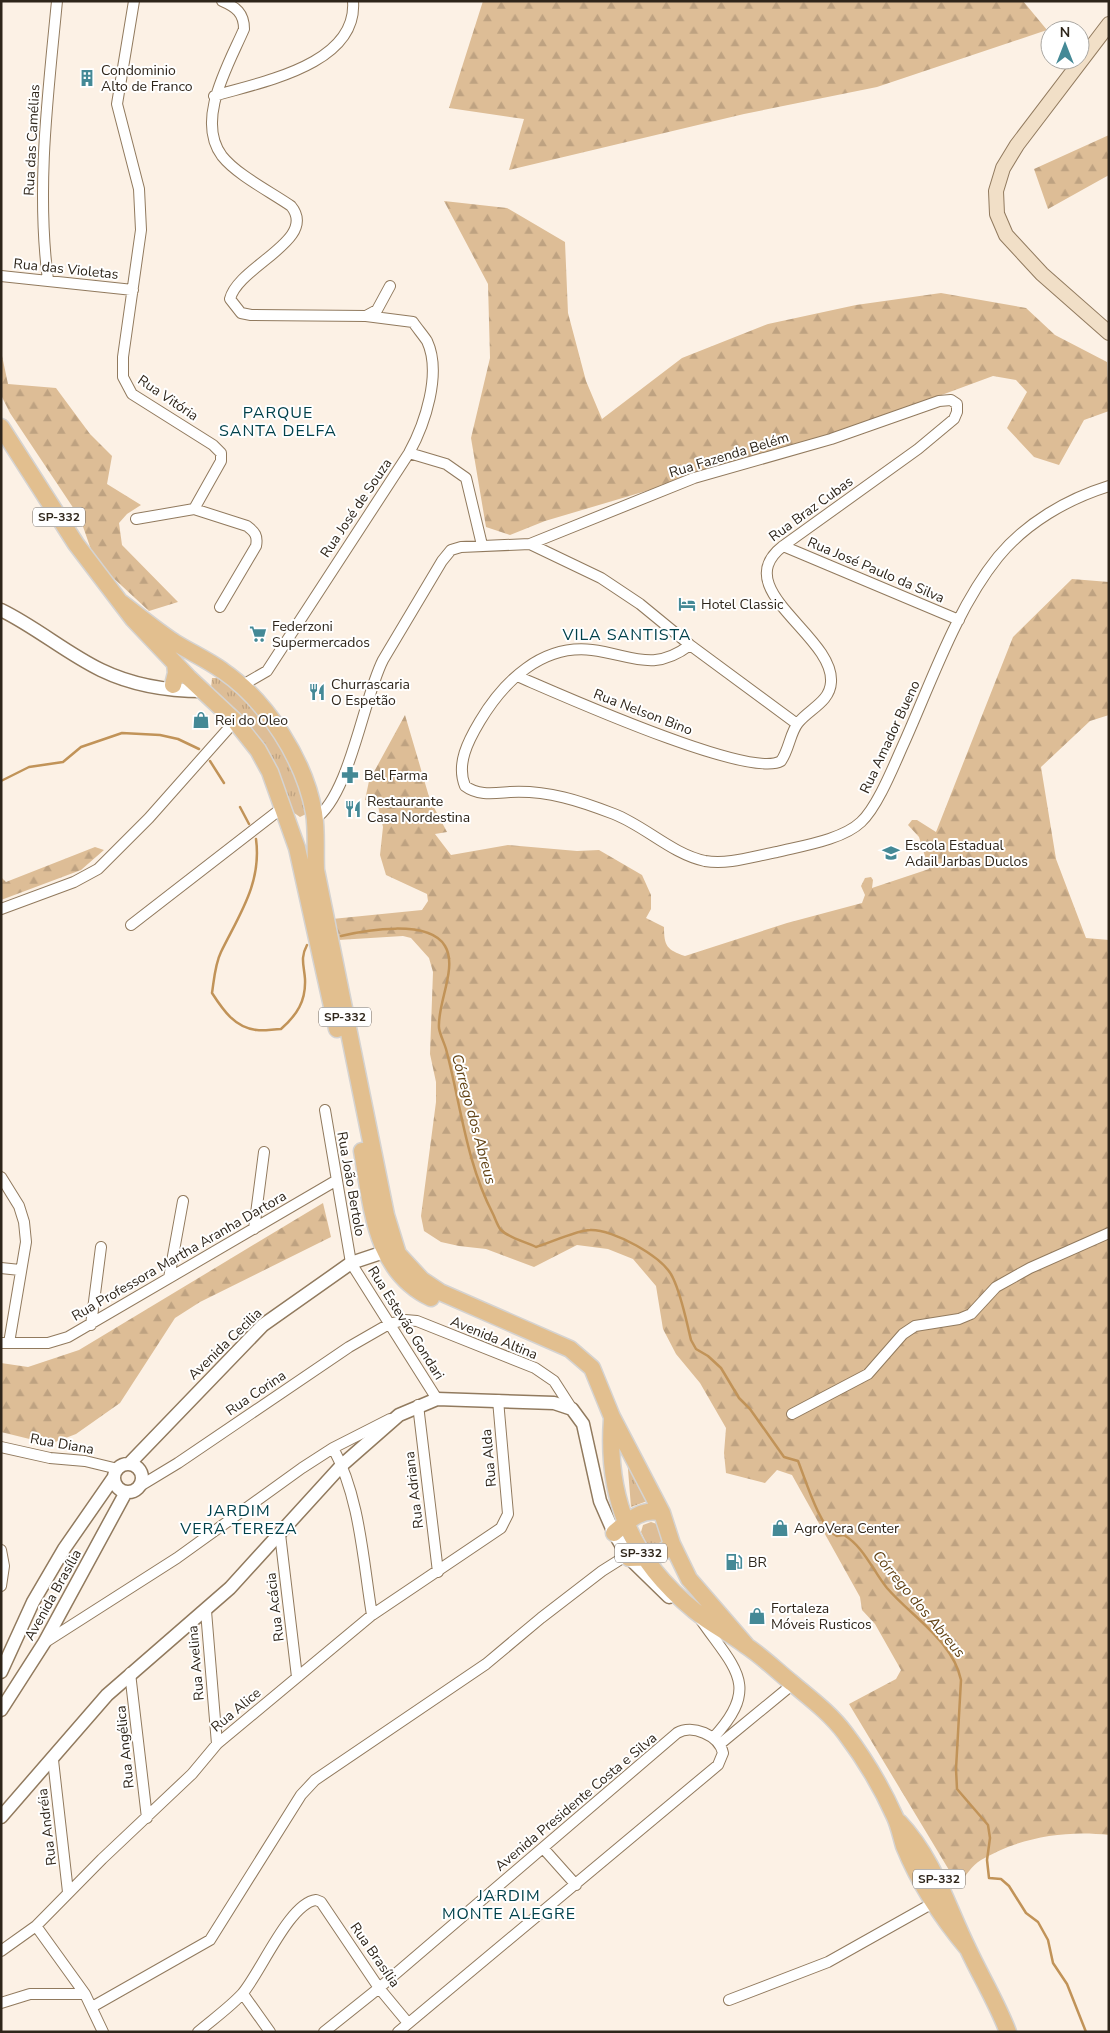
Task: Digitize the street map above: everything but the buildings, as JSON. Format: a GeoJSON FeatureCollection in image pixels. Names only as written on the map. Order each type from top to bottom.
{"type":"FeatureCollection","features":[{"type":"Feature","properties":{"kind":"main road"},"geometry":{"type":"LineString","coordinates":[[1109,24],[1017,145],[1003,168],[996,192],[997,214],[1006,235],[1042,274],[1109,333]]}},
{"type":"Feature","properties":{"kind":"main road","name":"SP-332"},"geometry":{"type":"LineString","coordinates":[[1,427],[98,575],[133,619],[189,678],[235,721],[258,750],[270,772],[306,880],[384,1252],[395,1271],[408,1284],[424,1295],[478,1317],[511,1324]]}},
{"type":"Feature","properties":{"kind":"main road","name":"SP-332"},"geometry":{"type":"LineString","coordinates":[[122,603],[173,641],[240,686],[262,708],[289,746],[307,784],[315,819],[316,870],[384,1206],[398,1254],[412,1271],[428,1285],[511,1324],[543,1336],[578,1354],[592,1368],[612,1417],[662,1513],[672,1544],[689,1580],[746,1645]]}},
{"type":"Feature","properties":{"kind":"main road"},"geometry":{"type":"LineString","coordinates":[[165,686],[176,673],[175,663]]}},
{"type":"Feature","properties":{"kind":"main road"},"geometry":{"type":"LineString","coordinates":[[189,678],[218,672]]}},
{"type":"Feature","properties":{"kind":"main road"},"geometry":{"type":"LineString","coordinates":[[203,691],[206,681],[218,672]]}},
{"type":"Feature","properties":{"kind":"main road"},"geometry":{"type":"LineString","coordinates":[[285,815],[301,826],[315,819]]}},
{"type":"Feature","properties":{"kind":"main road","name":"SP-332"},"geometry":{"type":"LineString","coordinates":[[612,1417],[613,1466],[620,1528],[632,1540],[637,1558],[695,1611],[746,1645],[818,1704],[844,1732],[882,1792],[896,1819],[904,1846],[933,1903],[968,1948]]}},
{"type":"Feature","properties":{"kind":"main road"},"geometry":{"type":"LineString","coordinates":[[620,1528],[635,1516],[646,1512],[662,1513]]}},
{"type":"Feature","properties":{"kind":"main road"},"geometry":{"type":"LineString","coordinates":[[637,1558],[660,1554],[672,1544]]}},
{"type":"Feature","properties":{"kind":"main road","name":"SP-332"},"geometry":{"type":"LineString","coordinates":[[896,1819],[915,1839],[933,1869],[1008,2032]]}},
{"type":"Feature","properties":{"kind":"street","name":"Rua das Camélias"},"geometry":{"type":"LineString","coordinates":[[48,280],[43,242],[44,139],[57,1]]}},
{"type":"Feature","properties":{"kind":"street","name":"Rua das Violetas"},"geometry":{"type":"LineString","coordinates":[[1,276],[133,290],[142,230],[141,208],[139,189],[119,119],[117,104],[134,1]]}},
{"type":"Feature","properties":{"kind":"street"},"geometry":{"type":"LineString","coordinates":[[222,1],[239,10],[244,18],[244,29],[214,96],[212,125],[216,144],[223,156],[236,168],[291,206],[297,213],[298,224],[287,241],[238,283],[230,299],[242,313],[251,315],[366,316],[377,310],[390,286]]}},
{"type":"Feature","properties":{"kind":"street"},"geometry":{"type":"LineString","coordinates":[[214,96],[297,71],[314,62],[341,39],[351,24],[353,1]]}},
{"type":"Feature","properties":{"kind":"street","name":"Rua Vitória"},"geometry":{"type":"LineString","coordinates":[[133,290],[122,368],[125,385],[132,394],[213,445],[220,453],[221,461],[194,509]]}},
{"type":"Feature","properties":{"kind":"street","name":"Rua José de Souza"},"geometry":{"type":"LineString","coordinates":[[240,686],[268,671],[422,430],[431,381],[431,360],[427,341],[412,322],[366,316]]}},
{"type":"Feature","properties":{"kind":"street","name":"Rua Braz Cubas"},"geometry":{"type":"LineString","coordinates":[[797,724],[829,693],[830,669],[818,649],[771,592],[766,566],[769,559],[782,546],[918,449],[954,419],[957,404],[951,400],[939,401]]}},
{"type":"Feature","properties":{"kind":"street","name":"Rua Fazenda Belém"},"geometry":{"type":"LineString","coordinates":[[530,544],[694,478],[831,439],[939,401]]}},
{"type":"Feature","properties":{"kind":"street"},"geometry":{"type":"LineString","coordinates":[[409,453],[446,464],[466,478],[482,545]]}},
{"type":"Feature","properties":{"kind":"street","name":"Rua Amador Bueno"},"geometry":{"type":"LineString","coordinates":[[690,645],[677,655],[662,660],[648,661],[592,650],[574,649],[553,653],[533,662],[517,676],[486,711],[473,732],[464,754],[461,769],[465,786],[477,792],[538,792],[568,798],[619,816],[690,856],[715,862],[734,861],[814,843],[861,822],[880,795],[959,620],[998,557],[1033,524],[1061,507],[1109,486]]}},
{"type":"Feature","properties":{"kind":"street"},"geometry":{"type":"LineString","coordinates":[[136,519],[194,509],[247,526],[257,536],[253,553],[220,607]]}},
{"type":"Feature","properties":{"kind":"street"},"geometry":{"type":"LineString","coordinates":[[315,819],[323,813],[333,797],[363,722],[375,676],[431,578],[450,550],[482,545],[530,544],[601,578],[640,604],[690,645],[797,724]]}},
{"type":"Feature","properties":{"kind":"street","name":"Rua José Paulo da Silva"},"geometry":{"type":"LineString","coordinates":[[782,546],[959,620]]}},
{"type":"Feature","properties":{"kind":"street"},"geometry":{"type":"LineString","coordinates":[[1,610],[27,623],[100,669],[165,686],[203,691]]}},
{"type":"Feature","properties":{"kind":"street","name":"Rua Nelson Bino"},"geometry":{"type":"LineString","coordinates":[[517,676],[672,741],[755,763],[777,763],[781,761],[797,724]]}},
{"type":"Feature","properties":{"kind":"street"},"geometry":{"type":"LineString","coordinates":[[165,686],[189,678]]}},
{"type":"Feature","properties":{"kind":"street"},"geometry":{"type":"LineString","coordinates":[[1,909],[74,882],[98,869],[149,818],[235,721]]}},
{"type":"Feature","properties":{"kind":"street"},"geometry":{"type":"LineString","coordinates":[[131,925],[285,815]]}},
{"type":"Feature","properties":{"kind":"street","name":"Rua João Bertolo"},"geometry":{"type":"LineString","coordinates":[[325,1110],[351,1262]]}},
{"type":"Feature","properties":{"kind":"street"},"geometry":{"type":"LineString","coordinates":[[254,1228],[264,1152]]}},
{"type":"Feature","properties":{"kind":"street"},"geometry":{"type":"LineString","coordinates":[[1,1177],[19,1206],[24,1222],[26,1242],[5,1343]]}},
{"type":"Feature","properties":{"kind":"street","name":"Rua Professora Martha Aranha Dartora"},"geometry":{"type":"LineString","coordinates":[[5,1343],[48,1343],[68,1337],[337,1180]]}},
{"type":"Feature","properties":{"kind":"street"},"geometry":{"type":"LineString","coordinates":[[169,1278],[183,1201]]}},
{"type":"Feature","properties":{"kind":"street"},"geometry":{"type":"LineString","coordinates":[[792,1414],[868,1374],[902,1334],[915,1326],[959,1319],[971,1314],[996,1286],[1030,1268],[1109,1233]]}},
{"type":"Feature","properties":{"kind":"street"},"geometry":{"type":"LineString","coordinates":[[91,1325],[101,1247]]}},
{"type":"Feature","properties":{"kind":"street","name":"Avenida Cecilia"},"geometry":{"type":"LineString","coordinates":[[120,1470],[263,1326],[351,1262],[384,1252]]}},
{"type":"Feature","properties":{"kind":"street","name":"Rua Estevão Gondari"},"geometry":{"type":"LineString","coordinates":[[351,1262],[437,1398]]}},
{"type":"Feature","properties":{"kind":"street"},"geometry":{"type":"LineString","coordinates":[[1,1268],[20,1270]]}},
{"type":"Feature","properties":{"kind":"street","name":"Avenida Altina"},"geometry":{"type":"LineString","coordinates":[[389,1324],[405,1320],[417,1322],[535,1368],[554,1381],[572,1409]]}},
{"type":"Feature","properties":{"kind":"street","name":"Rua Corina"},"geometry":{"type":"LineString","coordinates":[[140,1486],[178,1463],[349,1347],[389,1324]]}},
{"type":"Feature","properties":{"kind":"street"},"geometry":{"type":"LineString","coordinates":[[44,1643],[177,1558],[302,1468],[333,1448],[399,1414],[437,1398],[554,1404],[572,1409],[583,1424],[600,1501],[620,1528]]}},
{"type":"Feature","properties":{"kind":"street","name":"Rua Alda"},"geometry":{"type":"LineString","coordinates":[[498,1400],[508,1514]]}},
{"type":"Feature","properties":{"kind":"street","name":"Rua Adriana"},"geometry":{"type":"LineString","coordinates":[[418,1405],[438,1572]]}},
{"type":"Feature","properties":{"kind":"street"},"geometry":{"type":"LineString","coordinates":[[1,1817],[53,1760],[107,1695],[130,1673],[206,1611],[250,1567],[342,1465],[399,1414]]}},
{"type":"Feature","properties":{"kind":"street","name":"Rua Diana"},"geometry":{"type":"LineString","coordinates":[[1,1446],[50,1458],[85,1461],[120,1470]]}},
{"type":"Feature","properties":{"kind":"street"},"geometry":{"type":"LineString","coordinates":[[333,1448],[342,1465],[356,1519],[372,1615]]}},
{"type":"Feature","properties":{"kind":"street"},"geometry":{"type":"LineString","coordinates":[[120,1470],[140,1472],[140,1486],[136,1490],[126,1492],[118,1489],[120,1470]]}},
{"type":"Feature","properties":{"kind":"street","name":"Avenida Brasília"},"geometry":{"type":"LineString","coordinates":[[1,1672],[37,1594],[64,1549],[120,1470]]}},
{"type":"Feature","properties":{"kind":"street","name":"Avenida Brasília"},"geometry":{"type":"LineString","coordinates":[[1,1710],[44,1643],[126,1492]]}},
{"type":"Feature","properties":{"kind":"street","name":"Rua Alice"},"geometry":{"type":"LineString","coordinates":[[1,1951],[36,1926],[68,1892],[192,1774],[216,1744],[372,1615],[501,1528],[508,1514]]}},
{"type":"Feature","properties":{"kind":"street","name":"Rua Acácia"},"geometry":{"type":"LineString","coordinates":[[280,1534],[297,1677]]}},
{"type":"Feature","properties":{"kind":"street"},"geometry":{"type":"LineString","coordinates":[[1,1550],[4,1566],[1,1586]]}},
{"type":"Feature","properties":{"kind":"street"},"geometry":{"type":"LineString","coordinates":[[92,2008],[210,1940],[301,1795],[315,1780],[486,1664],[602,1571],[621,1559],[637,1558]]}},
{"type":"Feature","properties":{"kind":"street","name":"Rua Avelina"},"geometry":{"type":"LineString","coordinates":[[206,1611],[216,1744]]}},
{"type":"Feature","properties":{"kind":"street"},"geometry":{"type":"LineString","coordinates":[[695,1611],[738,1672],[740,1684],[738,1703],[730,1721],[716,1741]]}},
{"type":"Feature","properties":{"kind":"street","name":"Rua Angélica"},"geometry":{"type":"LineString","coordinates":[[130,1673],[147,1818]]}},
{"type":"Feature","properties":{"kind":"street"},"geometry":{"type":"LineString","coordinates":[[716,1741],[793,1684]]}},
{"type":"Feature","properties":{"kind":"street","name":"Avenida Presidente Costa e Silva"},"geometry":{"type":"LineString","coordinates":[[324,2032],[379,1988],[677,1733],[684,1729],[694,1729],[716,1741]]}},
{"type":"Feature","properties":{"kind":"street"},"geometry":{"type":"LineString","coordinates":[[398,2032],[718,1765],[723,1753],[716,1741]]}},
{"type":"Feature","properties":{"kind":"street","name":"Rua Andréia"},"geometry":{"type":"LineString","coordinates":[[53,1760],[68,1892]]}},
{"type":"Feature","properties":{"kind":"street"},"geometry":{"type":"LineString","coordinates":[[542,1848],[576,1885]]}},
{"type":"Feature","properties":{"kind":"street","name":"Rua Brasília"},"geometry":{"type":"LineString","coordinates":[[243,1994],[289,1922],[306,1903],[316,1900],[321,1902],[379,1988],[408,2023]]}},
{"type":"Feature","properties":{"kind":"street"},"geometry":{"type":"LineString","coordinates":[[729,2000],[828,1962],[933,1903]]}},
{"type":"Feature","properties":{"kind":"street"},"geometry":{"type":"LineString","coordinates":[[36,1926],[85,1994],[103,2032]]}},
{"type":"Feature","properties":{"kind":"street"},"geometry":{"type":"LineString","coordinates":[[1,2003],[30,1994],[85,1994]]}},
{"type":"Feature","properties":{"kind":"street"},"geometry":{"type":"LineString","coordinates":[[198,2032],[243,1994],[270,2032]]}},
{"type":"Feature","properties":{"kind":"green space"},"geometry":{"type":"Polygon","coordinates":[[[483,1],[1023,1],[1040,22],[1040,32],[877,87],[744,114],[509,170],[524,119],[449,108],[483,1]]]}},
{"type":"Feature","properties":{"kind":"green space"},"geometry":{"type":"Polygon","coordinates":[[[1109,135],[1109,175],[1048,209],[1034,169],[1109,135]]]}},
{"type":"Feature","properties":{"kind":"green space"},"geometry":{"type":"Polygon","coordinates":[[[444,201],[507,208],[565,242],[568,313],[586,381],[602,419],[682,358],[768,324],[856,305],[941,293],[1026,308],[1055,335],[1107,362],[1109,411],[1084,420],[1059,465],[1034,457],[1007,428],[1027,392],[1016,380],[993,376],[825,438],[545,521],[510,535],[486,527],[471,438],[490,358],[488,284],[444,201]]]}},
{"type":"Feature","properties":{"kind":"green space"},"geometry":{"type":"Polygon","coordinates":[[[1,351],[8,384],[56,388],[90,434],[112,456],[107,484],[141,505],[127,514],[119,523],[122,545],[178,602],[149,611],[95,561],[80,518],[10,413],[1,395],[1,351]]]}},
{"type":"Feature","properties":{"kind":"green space"},"geometry":{"type":"Polygon","coordinates":[[[1072,579],[1109,582],[1109,715],[1090,721],[1041,767],[1056,859],[1086,938],[1109,940],[1109,1835],[1060,1835],[1044,1837],[1011,1846],[978,1862],[958,1885],[849,1704],[896,1679],[901,1670],[875,1624],[862,1610],[860,1597],[792,1475],[777,1470],[765,1483],[726,1473],[724,1453],[726,1428],[700,1383],[676,1354],[663,1329],[656,1286],[633,1259],[608,1249],[577,1245],[534,1267],[486,1249],[441,1242],[424,1231],[421,1216],[436,1102],[436,1082],[430,1054],[433,972],[429,958],[411,938],[403,936],[338,940],[332,919],[422,910],[428,901],[427,894],[386,875],[380,855],[383,827],[377,802],[365,800],[369,781],[405,715],[430,800],[447,832],[435,834],[451,855],[508,845],[577,851],[599,850],[642,875],[651,895],[651,909],[646,918],[664,927],[666,943],[670,949],[679,954],[685,956],[787,923],[862,903],[865,895],[861,886],[865,878],[871,877],[873,880],[872,888],[929,869],[919,837],[908,825],[912,820],[917,820],[936,832],[1013,637],[1072,579]]]}},
{"type":"Feature","properties":{"kind":"green space"},"geometry":{"type":"Polygon","coordinates":[[[212,678],[220,678],[231,686],[273,732],[295,771],[307,808],[306,814],[300,817],[290,810],[285,791],[270,757],[251,728],[211,688],[212,678]]]}},
{"type":"Feature","properties":{"kind":"green space"},"geometry":{"type":"Polygon","coordinates":[[[95,847],[104,850],[81,870],[1,900],[1,877],[6,882],[95,847]]]}},
{"type":"Feature","properties":{"kind":"green space"},"geometry":{"type":"Polygon","coordinates":[[[323,1203],[331,1237],[200,1302],[175,1318],[120,1403],[76,1434],[50,1444],[1,1432],[1,1363],[28,1367],[79,1350],[323,1203]]]}},
{"type":"Feature","properties":{"kind":"green space"},"geometry":{"type":"Polygon","coordinates":[[[627,1457],[650,1500],[631,1507],[627,1457]]]}},
{"type":"Feature","properties":{"kind":"green space"},"geometry":{"type":"Polygon","coordinates":[[[651,1522],[657,1524],[663,1542],[661,1545],[649,1549],[641,1532],[643,1525],[651,1522]]]}},
{"type":"Feature","properties":{"kind":"waterway","name":"Córrego dos Abreus"},"geometry":{"type":"LineString","coordinates":[[1,781],[29,767],[63,762],[81,747],[122,733],[160,735],[178,739],[199,749]]}},
{"type":"Feature","properties":{"kind":"waterway","name":"Córrego dos Abreus"},"geometry":{"type":"LineString","coordinates":[[210,761],[224,783]]}},
{"type":"Feature","properties":{"kind":"waterway","name":"Córrego dos Abreus"},"geometry":{"type":"LineString","coordinates":[[240,807],[249,824]]}},
{"type":"Feature","properties":{"kind":"waterway","name":"Córrego dos Abreus"},"geometry":{"type":"LineString","coordinates":[[256,839],[256,870],[242,912],[219,957],[212,993],[225,1012],[242,1026],[257,1030],[281,1029],[296,1013],[302,1001],[305,987],[303,958],[307,945]]}},
{"type":"Feature","properties":{"kind":"waterway","name":"Córrego dos Abreus"},"geometry":{"type":"LineString","coordinates":[[341,936],[380,929],[411,929],[425,932],[437,938],[445,946],[449,964],[439,1018],[439,1028],[446,1049],[476,1174],[500,1229],[504,1233],[536,1247],[578,1232],[600,1231],[624,1239],[637,1246],[649,1253],[668,1270],[676,1285],[691,1340],[696,1349],[708,1356],[721,1368],[739,1398],[750,1409],[784,1457],[798,1461],[819,1514],[825,1524],[837,1536],[844,1535],[857,1546],[887,1588],[941,1641],[950,1653],[957,1666],[961,1680],[956,1769],[957,1789],[988,1825],[990,1838],[987,1860],[989,1878],[1001,1879],[1009,1886],[1026,1913],[1038,1922],[1048,1940],[1053,1963],[1067,1984],[1086,2032]]}},
{"type":"Feature","properties":{"kind":"place","name":"Condominio Alto de Franco"},"geometry":{"type":"Point","coordinates":[87,78]}},
{"type":"Feature","properties":{"kind":"place","name":"Hotel Classic"},"geometry":{"type":"Point","coordinates":[687,604]}},
{"type":"Feature","properties":{"kind":"place","name":"Federzoni Supermercados"},"geometry":{"type":"Point","coordinates":[258,634]}},
{"type":"Feature","properties":{"kind":"place","name":"Churrascaria O Espetão"},"geometry":{"type":"Point","coordinates":[317,692]}},
{"type":"Feature","properties":{"kind":"place","name":"Rei do Oleo"},"geometry":{"type":"Point","coordinates":[201,720]}},
{"type":"Feature","properties":{"kind":"place","name":"Bel Farma"},"geometry":{"type":"Point","coordinates":[350,775]}},
{"type":"Feature","properties":{"kind":"place","name":"Restaurante Casa Nordestina"},"geometry":{"type":"Point","coordinates":[353,809]}},
{"type":"Feature","properties":{"kind":"place","name":"Escola Estadual Adail Jarbas Duclos"},"geometry":{"type":"Point","coordinates":[891,853]}},
{"type":"Feature","properties":{"kind":"place","name":"AgroVera Center"},"geometry":{"type":"Point","coordinates":[780,1528]}},
{"type":"Feature","properties":{"kind":"place","name":"BR"},"geometry":{"type":"Point","coordinates":[734,1562]}},
{"type":"Feature","properties":{"kind":"place","name":"Fortaleza Móveis Rusticos"},"geometry":{"type":"Point","coordinates":[757,1616]}},
{"type":"Feature","properties":{"kind":"district","name":"PARQUE SANTA DELFA"},"geometry":{"type":"Point","coordinates":[278,422]}},
{"type":"Feature","properties":{"kind":"district","name":"VILA SANTISTA"},"geometry":{"type":"Point","coordinates":[627,635]}},
{"type":"Feature","properties":{"kind":"district","name":"JARDIM VERA TEREZA"},"geometry":{"type":"Point","coordinates":[239,1520]}},
{"type":"Feature","properties":{"kind":"district","name":"JARDIM MONTE ALEGRE"},"geometry":{"type":"Point","coordinates":[509,1905]}}]}
